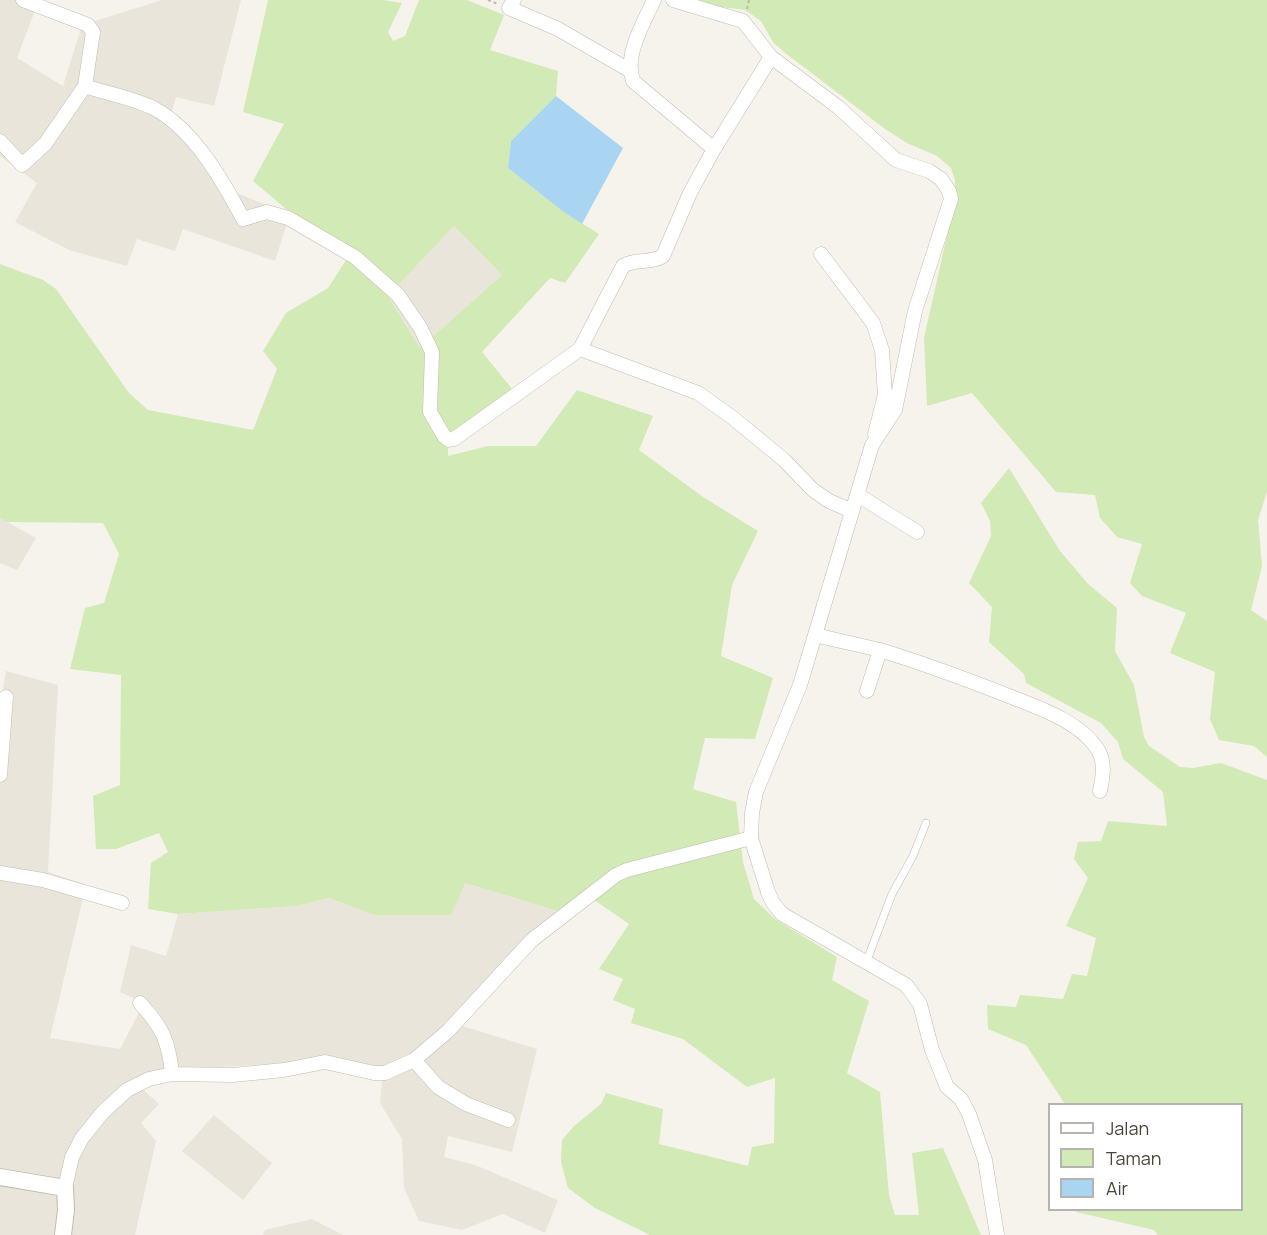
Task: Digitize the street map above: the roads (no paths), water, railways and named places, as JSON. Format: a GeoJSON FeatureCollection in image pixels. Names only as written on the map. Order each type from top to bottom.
{"type":"FeatureCollection","features":[{"type":"Feature","properties":{"kind":"street"},"geometry":{"type":"LineString","coordinates":[[0,141],[22,165],[45,144],[85,86],[93,32],[88,25],[23,0]]}},
{"type":"Feature","properties":{"kind":"street"},"geometry":{"type":"LineString","coordinates":[[514,0],[509,8],[558,29],[629,70]]}},
{"type":"Feature","properties":{"kind":"street"},"geometry":{"type":"LineString","coordinates":[[654,0],[637,38],[629,70],[633,81],[714,149]]}},
{"type":"Feature","properties":{"kind":"street"},"geometry":{"type":"LineString","coordinates":[[673,0],[743,21],[771,57],[838,107],[896,160],[928,171],[941,179],[949,191],[951,199],[915,312],[895,410],[872,445]]}},
{"type":"Feature","properties":{"kind":"street"},"geometry":{"type":"LineString","coordinates":[[85,86],[154,108],[173,121],[186,133],[225,184],[243,219],[267,212],[288,218],[355,257],[398,295],[420,327],[432,352],[430,412],[444,436],[449,440],[454,439],[580,350],[623,266],[631,261],[655,261],[663,256],[690,193],[714,149],[771,57]]}},
{"type":"Feature","properties":{"kind":"street"},"geometry":{"type":"LineString","coordinates":[[821,254],[873,323],[882,350],[885,395],[858,495],[800,685],[756,792],[751,838],[768,892],[782,914],[906,985],[920,1004],[932,1050],[947,1087],[961,1099],[969,1114],[985,1160],[997,1235]]}},
{"type":"Feature","properties":{"kind":"street"},"geometry":{"type":"LineString","coordinates":[[580,350],[698,393],[784,460],[813,490],[829,501],[852,511]]}},
{"type":"Feature","properties":{"kind":"street"},"geometry":{"type":"LineString","coordinates":[[858,495],[917,532]]}},
{"type":"Feature","properties":{"kind":"street"},"geometry":{"type":"LineString","coordinates":[[816,635],[880,650],[943,670],[1035,706],[1071,725],[1087,737],[1097,748],[1102,759],[1103,774],[1100,791]]}},
{"type":"Feature","properties":{"kind":"street"},"geometry":{"type":"LineString","coordinates":[[867,691],[880,650]]}},
{"type":"Feature","properties":{"kind":"street"},"geometry":{"type":"LineString","coordinates":[[0,775],[6,697]]}},
{"type":"Feature","properties":{"kind":"street"},"geometry":{"type":"LineString","coordinates":[[63,1235],[66,1210],[64,1188],[72,1156],[82,1138],[103,1112],[127,1090],[149,1079],[172,1074],[232,1075],[284,1070],[325,1062],[374,1073],[385,1073],[414,1060],[448,1031],[532,940],[616,875],[627,870],[751,838]]}},
{"type":"Feature","properties":{"kind":"street"},"geometry":{"type":"LineString","coordinates":[[0,873],[43,880],[122,903]]}},
{"type":"Feature","properties":{"kind":"street"},"geometry":{"type":"LineString","coordinates":[[141,1003],[158,1023],[164,1035],[172,1074]]}},
{"type":"Feature","properties":{"kind":"street"},"geometry":{"type":"LineString","coordinates":[[414,1060],[438,1087],[466,1104],[508,1120]]}},
{"type":"Feature","properties":{"kind":"street"},"geometry":{"type":"LineString","coordinates":[[0,1177],[64,1188]]}},
{"type":"Feature","properties":{"kind":"lane"},"geometry":{"type":"LineString","coordinates":[[866,963],[892,894],[913,856],[926,823]]}},
{"type":"Feature","properties":{"kind":"water"},"geometry":{"type":"Polygon","coordinates":[[[556,96],[623,148],[582,224],[508,168],[511,141],[556,96]]]}}]}
